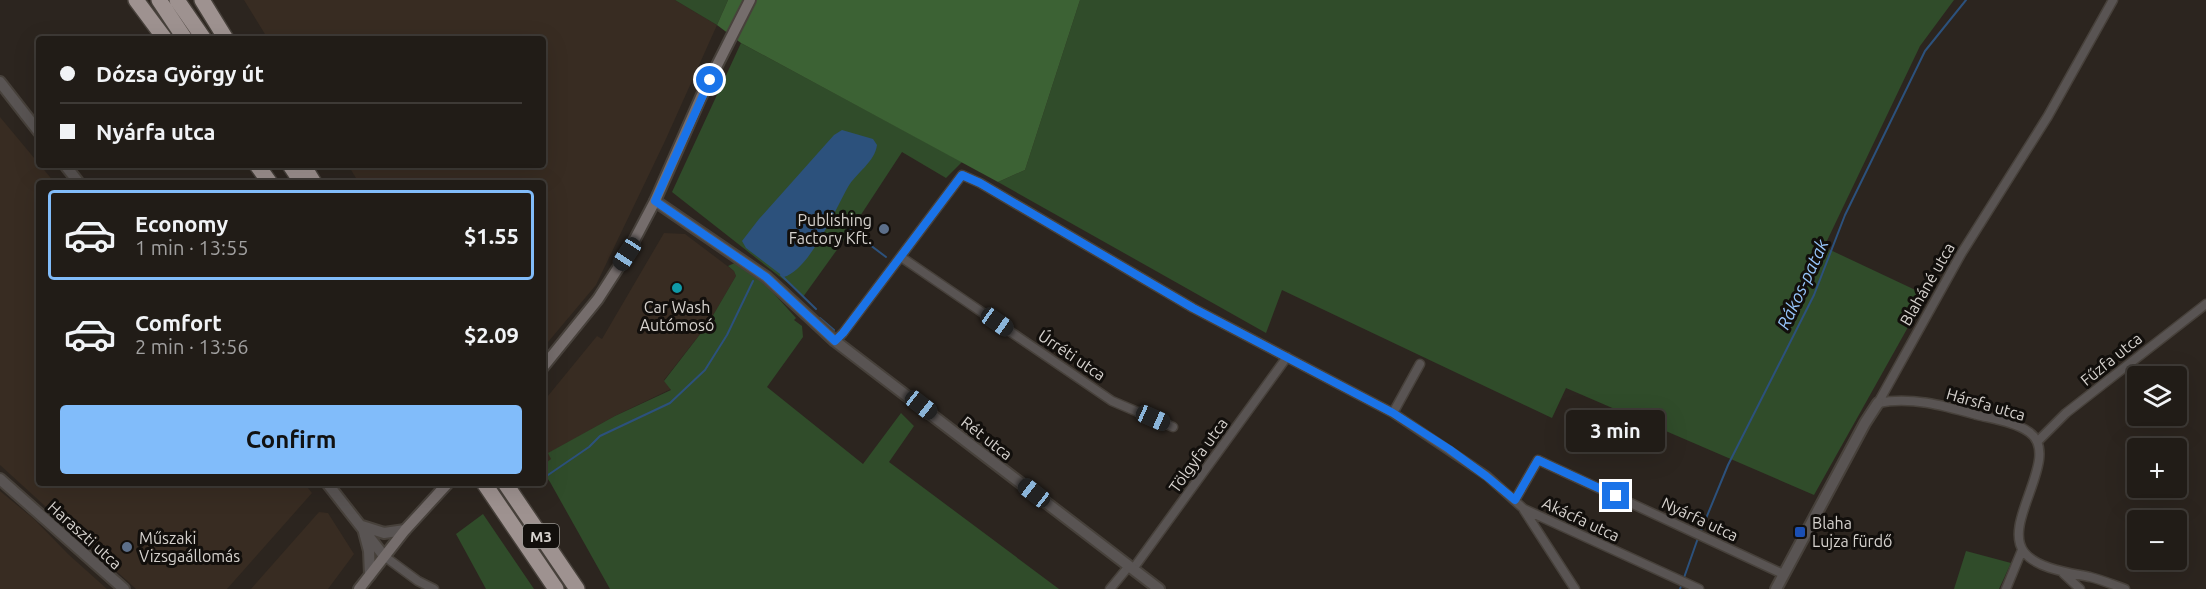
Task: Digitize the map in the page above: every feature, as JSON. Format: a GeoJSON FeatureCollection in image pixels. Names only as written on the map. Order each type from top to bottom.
{"type":"FeatureCollection","features":[{"type":"Feature","properties":{"kind":"highway"},"geometry":{"type":"LineString","coordinates":[[136,0],[163,36]]}},
{"type":"Feature","properties":{"kind":"highway"},"geometry":{"type":"LineString","coordinates":[[159,0],[183,36]]}},
{"type":"Feature","properties":{"kind":"highway"},"geometry":{"type":"LineString","coordinates":[[177,0],[202,36]]}},
{"type":"Feature","properties":{"kind":"highway"},"geometry":{"type":"LineString","coordinates":[[202,0],[224,36]]}},
{"type":"Feature","properties":{"kind":"highway","name":"M3"},"geometry":{"type":"LineString","coordinates":[[486,486],[556,589]]}},
{"type":"Feature","properties":{"kind":"highway","name":"M3"},"geometry":{"type":"LineString","coordinates":[[507,486],[577,589]]}},
{"type":"Feature","properties":{"kind":"main road"},"geometry":{"type":"LineString","coordinates":[[546,363],[598,299],[627,254],[655,201],[701,97],[750,0]]}},
{"type":"Feature","properties":{"kind":"main road"},"geometry":{"type":"LineString","coordinates":[[359,589],[405,530],[445,486]]}},
{"type":"Feature","properties":{"kind":"street","name":"Blaháné utca"},"geometry":{"type":"LineString","coordinates":[[1776,589],[1865,423],[1956,263],[2048,116],[2112,0]]}},
{"type":"Feature","properties":{"kind":"street"},"geometry":{"type":"LineString","coordinates":[[0,82],[36,128]]}},
{"type":"Feature","properties":{"kind":"street"},"geometry":{"type":"LineString","coordinates":[[67,168],[77,180]]}},
{"type":"Feature","properties":{"kind":"street","name":"Akácfa utca"},"geometry":{"type":"LineString","coordinates":[[901,257],[962,175],[980,183],[1193,308],[1393,413],[1486,476],[1524,509],[1699,589]]}},
{"type":"Feature","properties":{"kind":"street","name":"Rét utca"},"geometry":{"type":"LineString","coordinates":[[655,201],[766,277],[835,341],[1159,589]]}},
{"type":"Feature","properties":{"kind":"street"},"geometry":{"type":"LineString","coordinates":[[835,341],[901,257]]}},
{"type":"Feature","properties":{"kind":"street","name":"Úrréti utca"},"geometry":{"type":"LineString","coordinates":[[901,257],[1112,401],[1173,427]]}},
{"type":"Feature","properties":{"kind":"street","name":"Fűzfa utca"},"geometry":{"type":"LineString","coordinates":[[2038,441],[2067,413],[2206,304]]}},
{"type":"Feature","properties":{"kind":"street","name":"Tölgyfa utca"},"geometry":{"type":"LineString","coordinates":[[1110,589],[1131,568],[1287,357]]}},
{"type":"Feature","properties":{"kind":"street"},"geometry":{"type":"LineString","coordinates":[[1393,413],[1420,363]]}},
{"type":"Feature","properties":{"kind":"street","name":"Hársfa utca"},"geometry":{"type":"LineString","coordinates":[[1878,403],[1902,400],[1959,410],[2025,429],[2038,441],[2039,457],[2019,528],[2019,544],[2022,550]]}},
{"type":"Feature","properties":{"kind":"street","name":"Nyárfa utca"},"geometry":{"type":"LineString","coordinates":[[1515,500],[1538,460],[1784,574]]}},
{"type":"Feature","properties":{"kind":"street","name":"Haraszti utca"},"geometry":{"type":"LineString","coordinates":[[0,479],[124,589]]}},
{"type":"Feature","properties":{"kind":"street"},"geometry":{"type":"LineString","coordinates":[[329,486],[384,556],[434,589]]}},
{"type":"Feature","properties":{"kind":"street"},"geometry":{"type":"LineString","coordinates":[[1524,509],[1575,589]]}},
{"type":"Feature","properties":{"kind":"street"},"geometry":{"type":"LineString","coordinates":[[362,526],[384,533],[405,530]]}},
{"type":"Feature","properties":{"kind":"street"},"geometry":{"type":"LineString","coordinates":[[362,526],[369,551],[370,575]]}},
{"type":"Feature","properties":{"kind":"street"},"geometry":{"type":"LineString","coordinates":[[2006,589],[2022,550],[2034,560],[2063,573],[2092,578],[2125,589]]}},
{"type":"Feature","properties":{"kind":"street"},"geometry":{"type":"LineString","coordinates":[[2063,573],[2080,589]]}},
{"type":"Feature","properties":{"kind":"shaded area"},"geometry":{"type":"Polygon","coordinates":[[[244,0],[675,0],[717,25],[596,285],[546,344],[546,180],[357,180],[350,168],[546,168],[546,36],[266,36],[244,0]]]}},
{"type":"Feature","properties":{"kind":"shaded area"},"geometry":{"type":"Polygon","coordinates":[[[0,117],[36,160],[36,168],[42,168],[52,180],[36,180],[36,486],[306,486],[312,493],[227,589],[136,589],[0,465],[0,117]]]}},
{"type":"Feature","properties":{"kind":"shaded area"},"geometry":{"type":"Polygon","coordinates":[[[664,233],[685,234],[734,271],[736,276],[708,324],[664,380],[671,389],[615,416],[549,453],[552,459],[546,463],[546,398],[597,336],[602,339],[664,233]]]}},
{"type":"Feature","properties":{"kind":"shaded area"},"geometry":{"type":"Polygon","coordinates":[[[0,491],[34,519],[107,589],[0,589],[0,491]]]}},
{"type":"Feature","properties":{"kind":"shaded area"},"geometry":{"type":"Polygon","coordinates":[[[319,512],[328,513],[354,554],[328,589],[251,589],[319,512]]]}},
{"type":"Feature","properties":{"kind":"green space"},"geometry":{"type":"Polygon","coordinates":[[[675,0],[728,0],[717,25],[675,0]]]}},
{"type":"Feature","properties":{"kind":"green space"},"geometry":{"type":"Polygon","coordinates":[[[728,0],[1080,0],[1025,170],[998,182],[741,43],[717,25],[728,0]]]}},
{"type":"Feature","properties":{"kind":"green space"},"geometry":{"type":"Polygon","coordinates":[[[1080,0],[1954,0],[1920,46],[1824,247],[1926,295],[1814,495],[1566,388],[1552,418],[1282,290],[1266,333],[998,182],[1025,170],[1080,0]]]}},
{"type":"Feature","properties":{"kind":"green space"},"geometry":{"type":"Polygon","coordinates":[[[741,43],[962,162],[946,178],[902,152],[849,233],[803,297],[672,192],[741,43]]]}},
{"type":"Feature","properties":{"kind":"green space"},"geometry":{"type":"Polygon","coordinates":[[[737,262],[760,278],[796,318],[794,320],[802,326],[803,337],[767,387],[863,464],[901,413],[914,426],[889,462],[1059,589],[610,589],[546,476],[546,463],[551,459],[548,453],[615,416],[671,390],[664,381],[708,324],[736,276],[728,266],[737,262]]]}},
{"type":"Feature","properties":{"kind":"green space"},"geometry":{"type":"Polygon","coordinates":[[[483,514],[534,589],[486,589],[456,534],[483,514]]]}},
{"type":"Feature","properties":{"kind":"green space"},"geometry":{"type":"Polygon","coordinates":[[[1966,551],[2011,563],[1999,589],[1954,589],[1966,551]]]}},
{"type":"Feature","properties":{"kind":"water"},"geometry":{"type":"Polygon","coordinates":[[[842,130],[873,139],[877,145],[876,151],[848,187],[812,251],[794,272],[784,277],[746,248],[742,241],[834,135],[842,130]]]}},
{"type":"Feature","properties":{"kind":"waterway","name":"Rákos-patak"},"geometry":{"type":"LineString","coordinates":[[1700,533],[1728,465],[1814,295],[1845,215],[1925,51],[1966,0]]}},
{"type":"Feature","properties":{"kind":"waterway"},"geometry":{"type":"LineString","coordinates":[[833,217],[886,257]]}},
{"type":"Feature","properties":{"kind":"waterway"},"geometry":{"type":"LineString","coordinates":[[781,275],[816,309]]}},
{"type":"Feature","properties":{"kind":"waterway"},"geometry":{"type":"LineString","coordinates":[[548,475],[589,447],[600,436],[670,403],[705,370],[727,335],[753,281]]}},
{"type":"Feature","properties":{"kind":"waterway"},"geometry":{"type":"LineString","coordinates":[[820,318],[834,330]]}},
{"type":"Feature","properties":{"kind":"waterway","name":"Rákos-patak"},"geometry":{"type":"LineString","coordinates":[[1680,589],[1698,538]]}},
{"type":"Feature","properties":{"kind":"place","name":"Publishing Factory Kft."},"geometry":{"type":"Point","coordinates":[884,229]}},
{"type":"Feature","properties":{"kind":"place","name":"Car Wash Autómosó"},"geometry":{"type":"Point","coordinates":[677,288]}},
{"type":"Feature","properties":{"kind":"place","name":"Blaha Lujza fürdő"},"geometry":{"type":"Point","coordinates":[1800,532]}},
{"type":"Feature","properties":{"kind":"place","name":"Műszaki Vizsgaállomás"},"geometry":{"type":"Point","coordinates":[127,547]}},
{"type":"Feature","properties":{"kind":"route"},"geometry":{"type":"LineString","coordinates":[[710,80],[655,201],[766,277],[835,341],[962,175],[980,183],[1193,308],[1393,413],[1449,449],[1515,500],[1538,460],[1616,496]]}}]}
